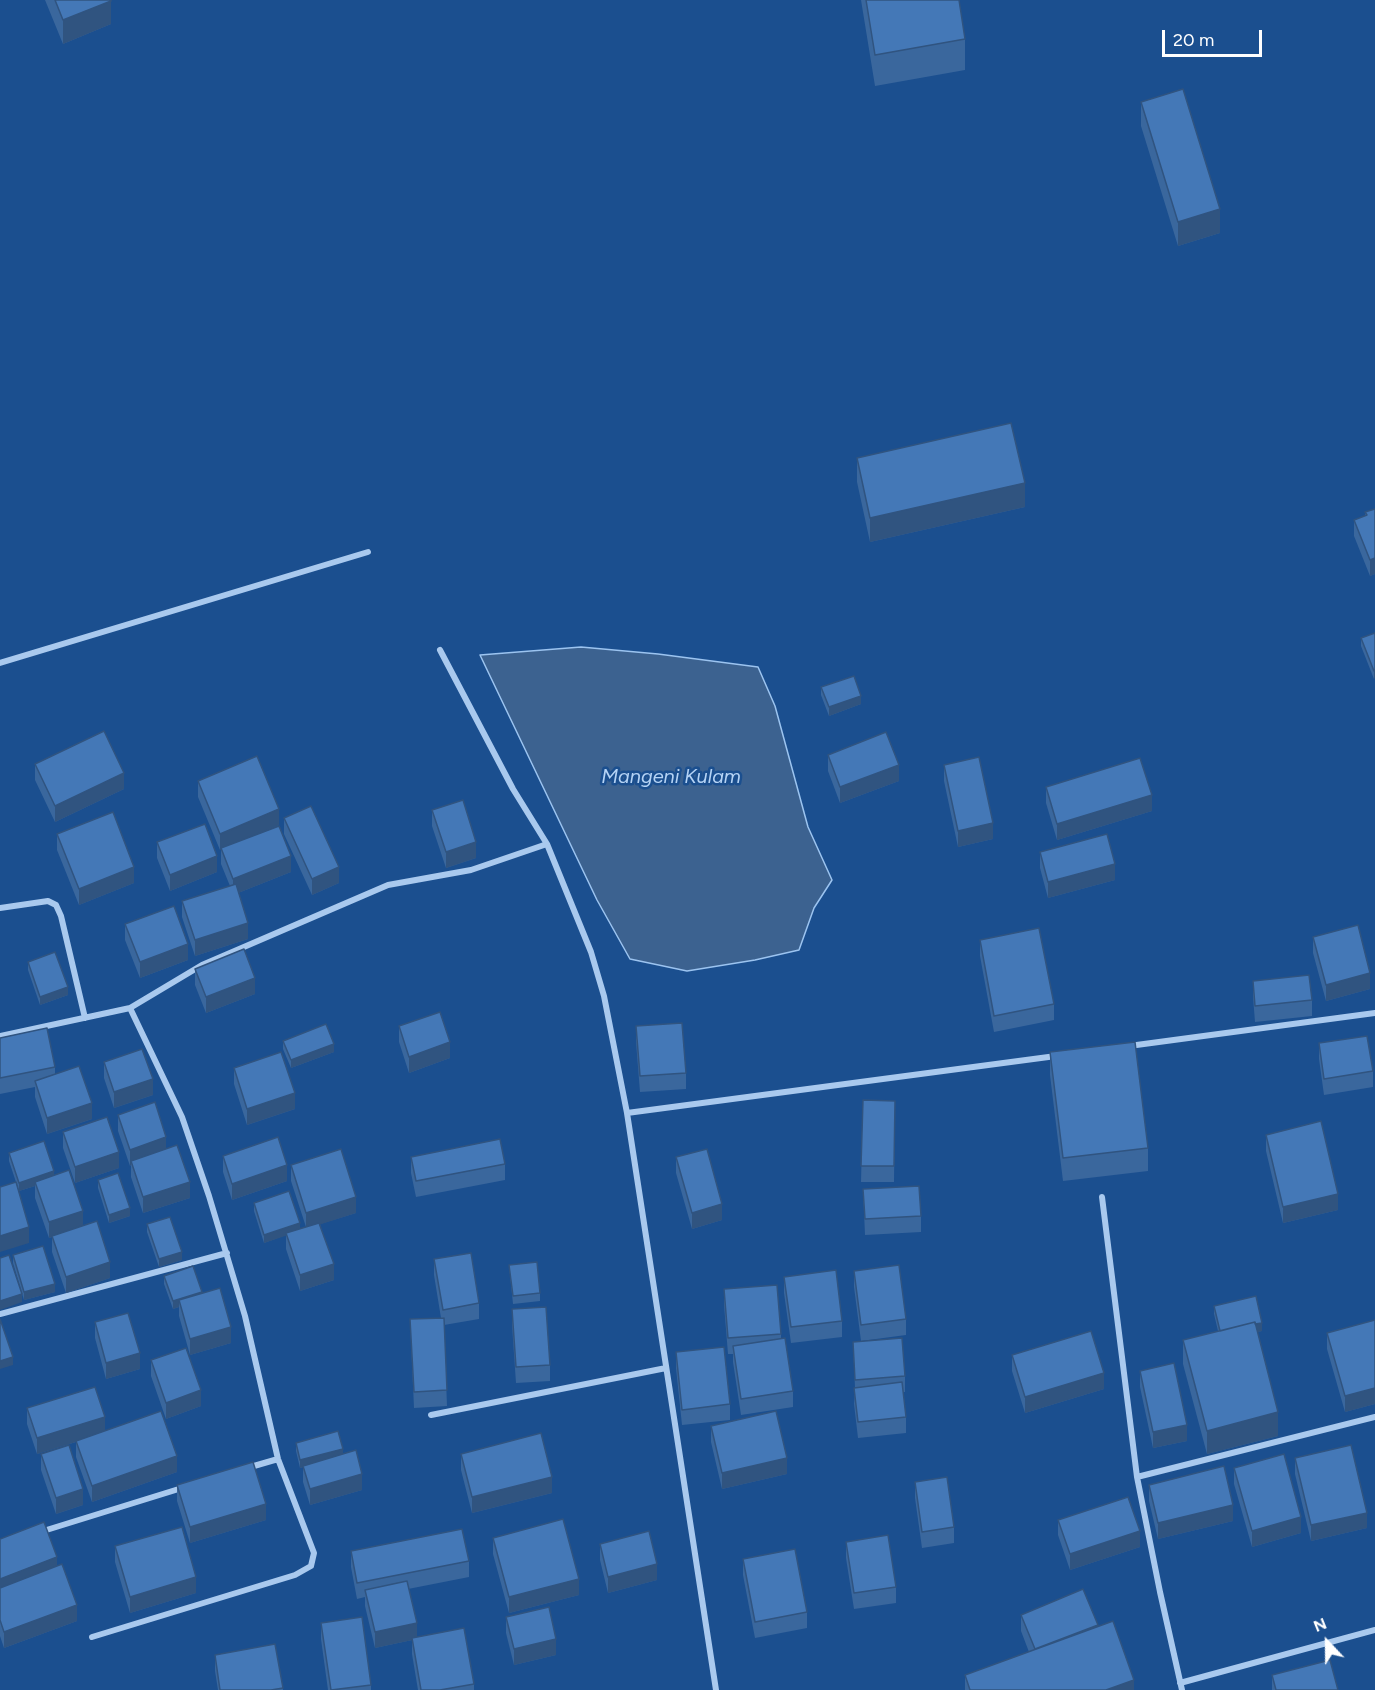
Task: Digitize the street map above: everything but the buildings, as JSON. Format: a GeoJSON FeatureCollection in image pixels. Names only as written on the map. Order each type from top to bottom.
{"type":"FeatureCollection","features":[{"type":"Feature","properties":{"kind":"street"},"geometry":{"type":"LineString","coordinates":[[0,663],[368,552]]}},
{"type":"Feature","properties":{"kind":"street"},"geometry":{"type":"LineString","coordinates":[[440,650],[513,789],[547,844],[591,952],[604,996],[627,1113],[716,1690]]}},
{"type":"Feature","properties":{"kind":"street"},"geometry":{"type":"LineString","coordinates":[[0,1036],[130,1008],[202,965],[388,885],[471,870],[547,844]]}},
{"type":"Feature","properties":{"kind":"street"},"geometry":{"type":"LineString","coordinates":[[0,908],[48,901],[56,905],[61,916],[85,1018]]}},
{"type":"Feature","properties":{"kind":"street"},"geometry":{"type":"LineString","coordinates":[[92,1637],[295,1575],[311,1566],[314,1553],[278,1459],[245,1316],[227,1253],[182,1118],[130,1008]]}},
{"type":"Feature","properties":{"kind":"street"},"geometry":{"type":"LineString","coordinates":[[1122,1047],[1375,1012]]}},
{"type":"Feature","properties":{"kind":"street"},"geometry":{"type":"LineString","coordinates":[[627,1113],[1063,1055]]}},
{"type":"Feature","properties":{"kind":"street"},"geometry":{"type":"LineString","coordinates":[[1102,1197],[1137,1477],[1181,1687],[1375,1630]]}},
{"type":"Feature","properties":{"kind":"street"},"geometry":{"type":"LineString","coordinates":[[0,1314],[227,1253]]}},
{"type":"Feature","properties":{"kind":"street"},"geometry":{"type":"LineString","coordinates":[[431,1415],[666,1368]]}},
{"type":"Feature","properties":{"kind":"street"},"geometry":{"type":"LineString","coordinates":[[1137,1477],[1375,1417]]}},
{"type":"Feature","properties":{"kind":"street"},"geometry":{"type":"LineString","coordinates":[[244,1469],[278,1459]]}},
{"type":"Feature","properties":{"kind":"street"},"geometry":{"type":"LineString","coordinates":[[33,1534],[189,1486]]}},
{"type":"Feature","properties":{"kind":"water","name":"Mangeni Kulam"},"geometry":{"type":"Polygon","coordinates":[[[581,647],[758,667],[775,706],[808,827],[832,880],[814,908],[799,950],[687,971],[630,959],[597,900],[480,655],[581,647]]]}}]}
